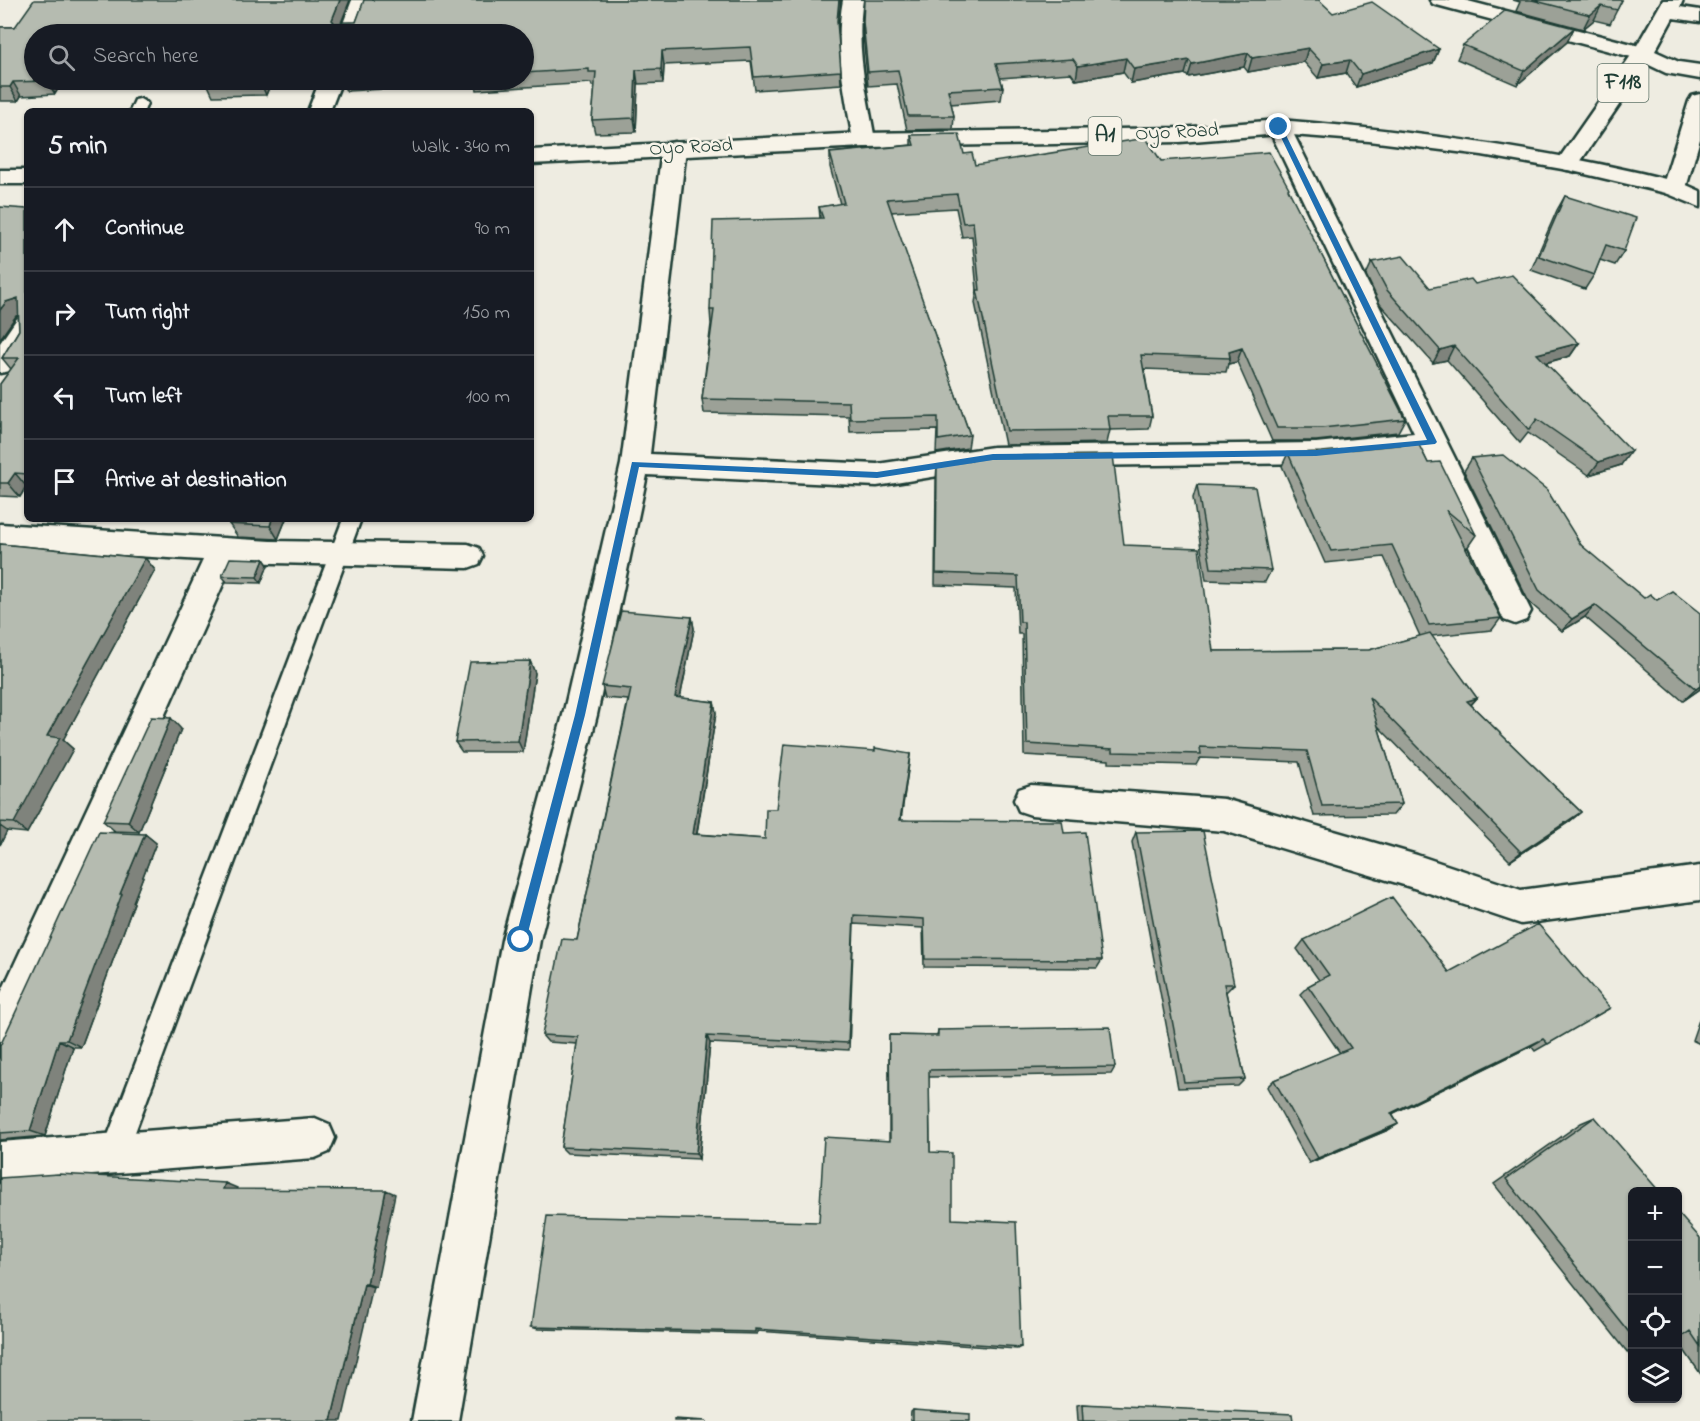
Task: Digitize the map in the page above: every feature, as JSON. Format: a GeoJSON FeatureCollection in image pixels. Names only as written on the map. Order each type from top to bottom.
{"type":"FeatureCollection","features":[{"type":"Feature","properties":{"kind":"main road"},"geometry":{"type":"LineString","coordinates":[[353,24],[362,0]]}},
{"type":"Feature","properties":{"kind":"main road"},"geometry":{"type":"LineString","coordinates":[[853,0],[849,17],[849,45],[864,140]]}},
{"type":"Feature","properties":{"kind":"main road"},"geometry":{"type":"LineString","coordinates":[[1440,0],[1643,54],[1674,68],[1700,72]]}},
{"type":"Feature","properties":{"kind":"main road"},"geometry":{"type":"LineString","coordinates":[[1669,6],[1700,16]]}},
{"type":"Feature","properties":{"kind":"main road","name":"F118"},"geometry":{"type":"LineString","coordinates":[[1568,163],[1643,54],[1669,6]]}},
{"type":"Feature","properties":{"kind":"main road"},"geometry":{"type":"LineString","coordinates":[[320,108],[327,90]]}},
{"type":"Feature","properties":{"kind":"main road"},"geometry":{"type":"LineString","coordinates":[[1674,188],[1700,101]]}},
{"type":"Feature","properties":{"kind":"main road"},"geometry":{"type":"LineString","coordinates":[[1279,127],[1515,611]]}},
{"type":"Feature","properties":{"kind":"main road","name":"Oyo Road"},"geometry":{"type":"LineString","coordinates":[[534,157],[864,140],[1180,135],[1279,127],[1369,134],[1482,148],[1568,163],[1674,188]]}},
{"type":"Feature","properties":{"kind":"main road"},"geometry":{"type":"LineString","coordinates":[[435,1421],[521,940],[580,715],[635,464],[674,149]]}},
{"type":"Feature","properties":{"kind":"main road"},"geometry":{"type":"LineString","coordinates":[[0,177],[24,177]]}},
{"type":"Feature","properties":{"kind":"main road","name":"A1"},"geometry":{"type":"LineString","coordinates":[[1674,188],[1700,200]]}},
{"type":"Feature","properties":{"kind":"main road"},"geometry":{"type":"LineString","coordinates":[[0,364],[24,328]]}},
{"type":"Feature","properties":{"kind":"main road"},"geometry":{"type":"LineString","coordinates":[[635,464],[877,475],[993,457],[1316,453],[1432,442]]}},
{"type":"Feature","properties":{"kind":"main road"},"geometry":{"type":"LineString","coordinates":[[0,536],[223,550],[468,556]]}},
{"type":"Feature","properties":{"kind":"main road"},"geometry":{"type":"LineString","coordinates":[[0,1038],[8,1002],[223,550]]}},
{"type":"Feature","properties":{"kind":"main road"},"geometry":{"type":"LineString","coordinates":[[1031,800],[1224,815],[1417,872],[1521,907],[1700,883]]}},
{"type":"Feature","properties":{"kind":"main road"},"geometry":{"type":"LineString","coordinates":[[0,1162],[315,1138]]}},
{"type":"Feature","properties":{"kind":"lane"},"geometry":{"type":"LineString","coordinates":[[114,1154],[351,522]]}},
{"type":"Feature","properties":{"kind":"building"},"geometry":{"type":"Polygon","coordinates":[[[34,0],[340,0],[332,20],[334,23],[356,22],[364,0],[839,0],[837,21],[841,71],[754,77],[750,47],[662,51],[661,69],[636,70],[634,118],[592,120],[596,72],[589,72],[589,69],[534,72],[534,24],[24,24],[24,82],[13,82],[10,87],[0,87],[0,27],[15,27],[34,0]]]}},
{"type":"Feature","properties":{"kind":"building"},"geometry":{"type":"Polygon","coordinates":[[[864,0],[1319,0],[1333,13],[1372,2],[1439,49],[1361,74],[1350,60],[1323,64],[1308,48],[1252,58],[1248,53],[1192,64],[1189,60],[1134,69],[1126,58],[1078,66],[1073,59],[996,64],[1003,87],[948,90],[954,116],[908,116],[898,70],[868,72],[863,22],[864,0]]]}},
{"type":"Feature","properties":{"kind":"building"},"geometry":{"type":"Polygon","coordinates":[[[1532,0],[1622,0],[1617,10],[1601,6],[1590,15],[1532,0]]]}},
{"type":"Feature","properties":{"kind":"building"},"geometry":{"type":"Polygon","coordinates":[[[1506,10],[1574,28],[1524,71],[1463,45],[1506,10]]]}},
{"type":"Feature","properties":{"kind":"building"},"geometry":{"type":"Polygon","coordinates":[[[959,134],[964,154],[972,153],[975,165],[1146,138],[1161,161],[1269,152],[1405,419],[1322,428],[1277,428],[1242,348],[1229,352],[1230,358],[1141,355],[1152,416],[1108,416],[1110,430],[1007,431],[977,290],[980,290],[973,222],[963,223],[957,194],[887,199],[970,435],[938,440],[938,417],[850,419],[849,402],[702,399],[714,310],[710,310],[713,221],[823,218],[819,207],[844,203],[830,153],[914,145],[911,135],[959,134]]]}},
{"type":"Feature","properties":{"kind":"building"},"geometry":{"type":"Polygon","coordinates":[[[1565,196],[1636,218],[1624,251],[1606,245],[1594,275],[1539,256],[1565,196]]]}},
{"type":"Feature","properties":{"kind":"building"},"geometry":{"type":"Polygon","coordinates":[[[0,207],[24,209],[24,474],[15,473],[8,483],[0,483],[0,384],[19,358],[2,358],[19,330],[18,298],[6,302],[0,310],[0,207]]]}},
{"type":"Feature","properties":{"kind":"building"},"geometry":{"type":"Polygon","coordinates":[[[1403,256],[1430,288],[1471,279],[1475,284],[1512,275],[1579,343],[1537,354],[1631,451],[1599,462],[1537,419],[1529,430],[1454,346],[1440,350],[1387,290],[1372,262],[1403,256]]]}},
{"type":"Feature","properties":{"kind":"building"},"geometry":{"type":"Polygon","coordinates":[[[1418,443],[1428,463],[1440,462],[1476,535],[1446,510],[1501,618],[1429,625],[1392,545],[1331,551],[1288,453],[1418,443]]]}},
{"type":"Feature","properties":{"kind":"building"},"geometry":{"type":"Polygon","coordinates":[[[1113,455],[1124,545],[1199,548],[1213,651],[1369,650],[1430,633],[1477,698],[1467,701],[1581,812],[1521,852],[1369,697],[1402,804],[1322,806],[1307,751],[1200,747],[1201,754],[1113,752],[1113,749],[1027,744],[1024,622],[1020,622],[1018,576],[936,573],[937,466],[995,456],[1113,455]]]}},
{"type":"Feature","properties":{"kind":"building"},"geometry":{"type":"Polygon","coordinates":[[[1503,455],[1547,490],[1581,545],[1644,598],[1650,594],[1657,600],[1672,591],[1700,613],[1700,686],[1696,689],[1595,605],[1572,619],[1539,590],[1472,458],[1503,455]]]}},
{"type":"Feature","properties":{"kind":"building"},"geometry":{"type":"Polygon","coordinates":[[[1197,485],[1255,487],[1271,570],[1211,568],[1197,485]]]}},
{"type":"Feature","properties":{"kind":"building"},"geometry":{"type":"Polygon","coordinates":[[[230,522],[271,522],[270,526],[229,524],[230,522]]]}},
{"type":"Feature","properties":{"kind":"building"},"geometry":{"type":"Polygon","coordinates":[[[0,544],[145,558],[47,736],[60,738],[14,823],[0,822],[0,544]]]}},
{"type":"Feature","properties":{"kind":"building"},"geometry":{"type":"Polygon","coordinates":[[[230,558],[264,559],[257,577],[222,576],[230,558]]]}},
{"type":"Feature","properties":{"kind":"building"},"geometry":{"type":"Polygon","coordinates":[[[621,611],[692,617],[675,697],[714,702],[693,834],[765,839],[766,809],[776,809],[784,744],[875,751],[875,748],[910,754],[900,820],[1062,821],[1064,833],[1085,832],[1102,960],[925,959],[924,919],[854,915],[848,1043],[707,1036],[696,1153],[561,1147],[578,1037],[542,1035],[562,939],[577,940],[631,689],[602,686],[621,611]]]}},
{"type":"Feature","properties":{"kind":"building"},"geometry":{"type":"Polygon","coordinates":[[[530,661],[518,741],[455,742],[470,662],[530,661]]]}},
{"type":"Feature","properties":{"kind":"building"},"geometry":{"type":"Polygon","coordinates":[[[151,717],[171,718],[128,822],[103,821],[151,717]]]}},
{"type":"Feature","properties":{"kind":"building"},"geometry":{"type":"Polygon","coordinates":[[[1203,831],[1234,984],[1224,984],[1245,1079],[1184,1082],[1136,832],[1203,831]]]}},
{"type":"Feature","properties":{"kind":"building"},"geometry":{"type":"Polygon","coordinates":[[[99,832],[145,834],[120,894],[122,894],[67,1040],[59,1040],[30,1131],[0,1133],[0,1046],[99,832]]]}},
{"type":"Feature","properties":{"kind":"building"},"geometry":{"type":"Polygon","coordinates":[[[1392,897],[1449,972],[1538,924],[1610,1008],[1548,1044],[1543,1039],[1391,1113],[1398,1124],[1318,1158],[1274,1080],[1351,1048],[1308,986],[1329,975],[1304,940],[1392,897]]]}},
{"type":"Feature","properties":{"kind":"building"},"geometry":{"type":"Polygon","coordinates":[[[1110,1027],[1115,1067],[929,1070],[930,1152],[952,1153],[952,1219],[1016,1222],[1021,1347],[755,1329],[755,1332],[531,1327],[547,1216],[819,1222],[824,1137],[890,1141],[889,1035],[938,1036],[938,1030],[1110,1027]]]}},
{"type":"Feature","properties":{"kind":"building"},"geometry":{"type":"Polygon","coordinates":[[[1595,1117],[1656,1187],[1628,1187],[1628,1331],[1506,1179],[1595,1117]]]}},
{"type":"Feature","properties":{"kind":"building"},"geometry":{"type":"Polygon","coordinates":[[[58,1174],[225,1183],[223,1189],[386,1190],[367,1284],[364,1284],[331,1421],[0,1421],[0,1178],[58,1174]]]}},
{"type":"Feature","properties":{"kind":"building"},"geometry":{"type":"Polygon","coordinates":[[[1682,1218],[1700,1238],[1700,1346],[1690,1331],[1682,1337],[1682,1218]]]}},
{"type":"Feature","properties":{"kind":"building"},"geometry":{"type":"Polygon","coordinates":[[[1082,1404],[1292,1414],[1293,1421],[1083,1421],[1082,1404]]]}},
{"type":"Feature","properties":{"kind":"building"},"geometry":{"type":"Polygon","coordinates":[[[913,1410],[970,1414],[970,1421],[913,1421],[913,1410]]]}},
{"type":"Feature","properties":{"kind":"building"},"geometry":{"type":"Polygon","coordinates":[[[674,1419],[707,1421],[674,1421],[674,1419]]]}},
{"type":"Feature","properties":{"kind":"route"},"geometry":{"type":"LineString","coordinates":[[521,940],[580,715],[635,464],[877,475],[993,457],[1316,453],[1432,442],[1279,127]]}}]}
